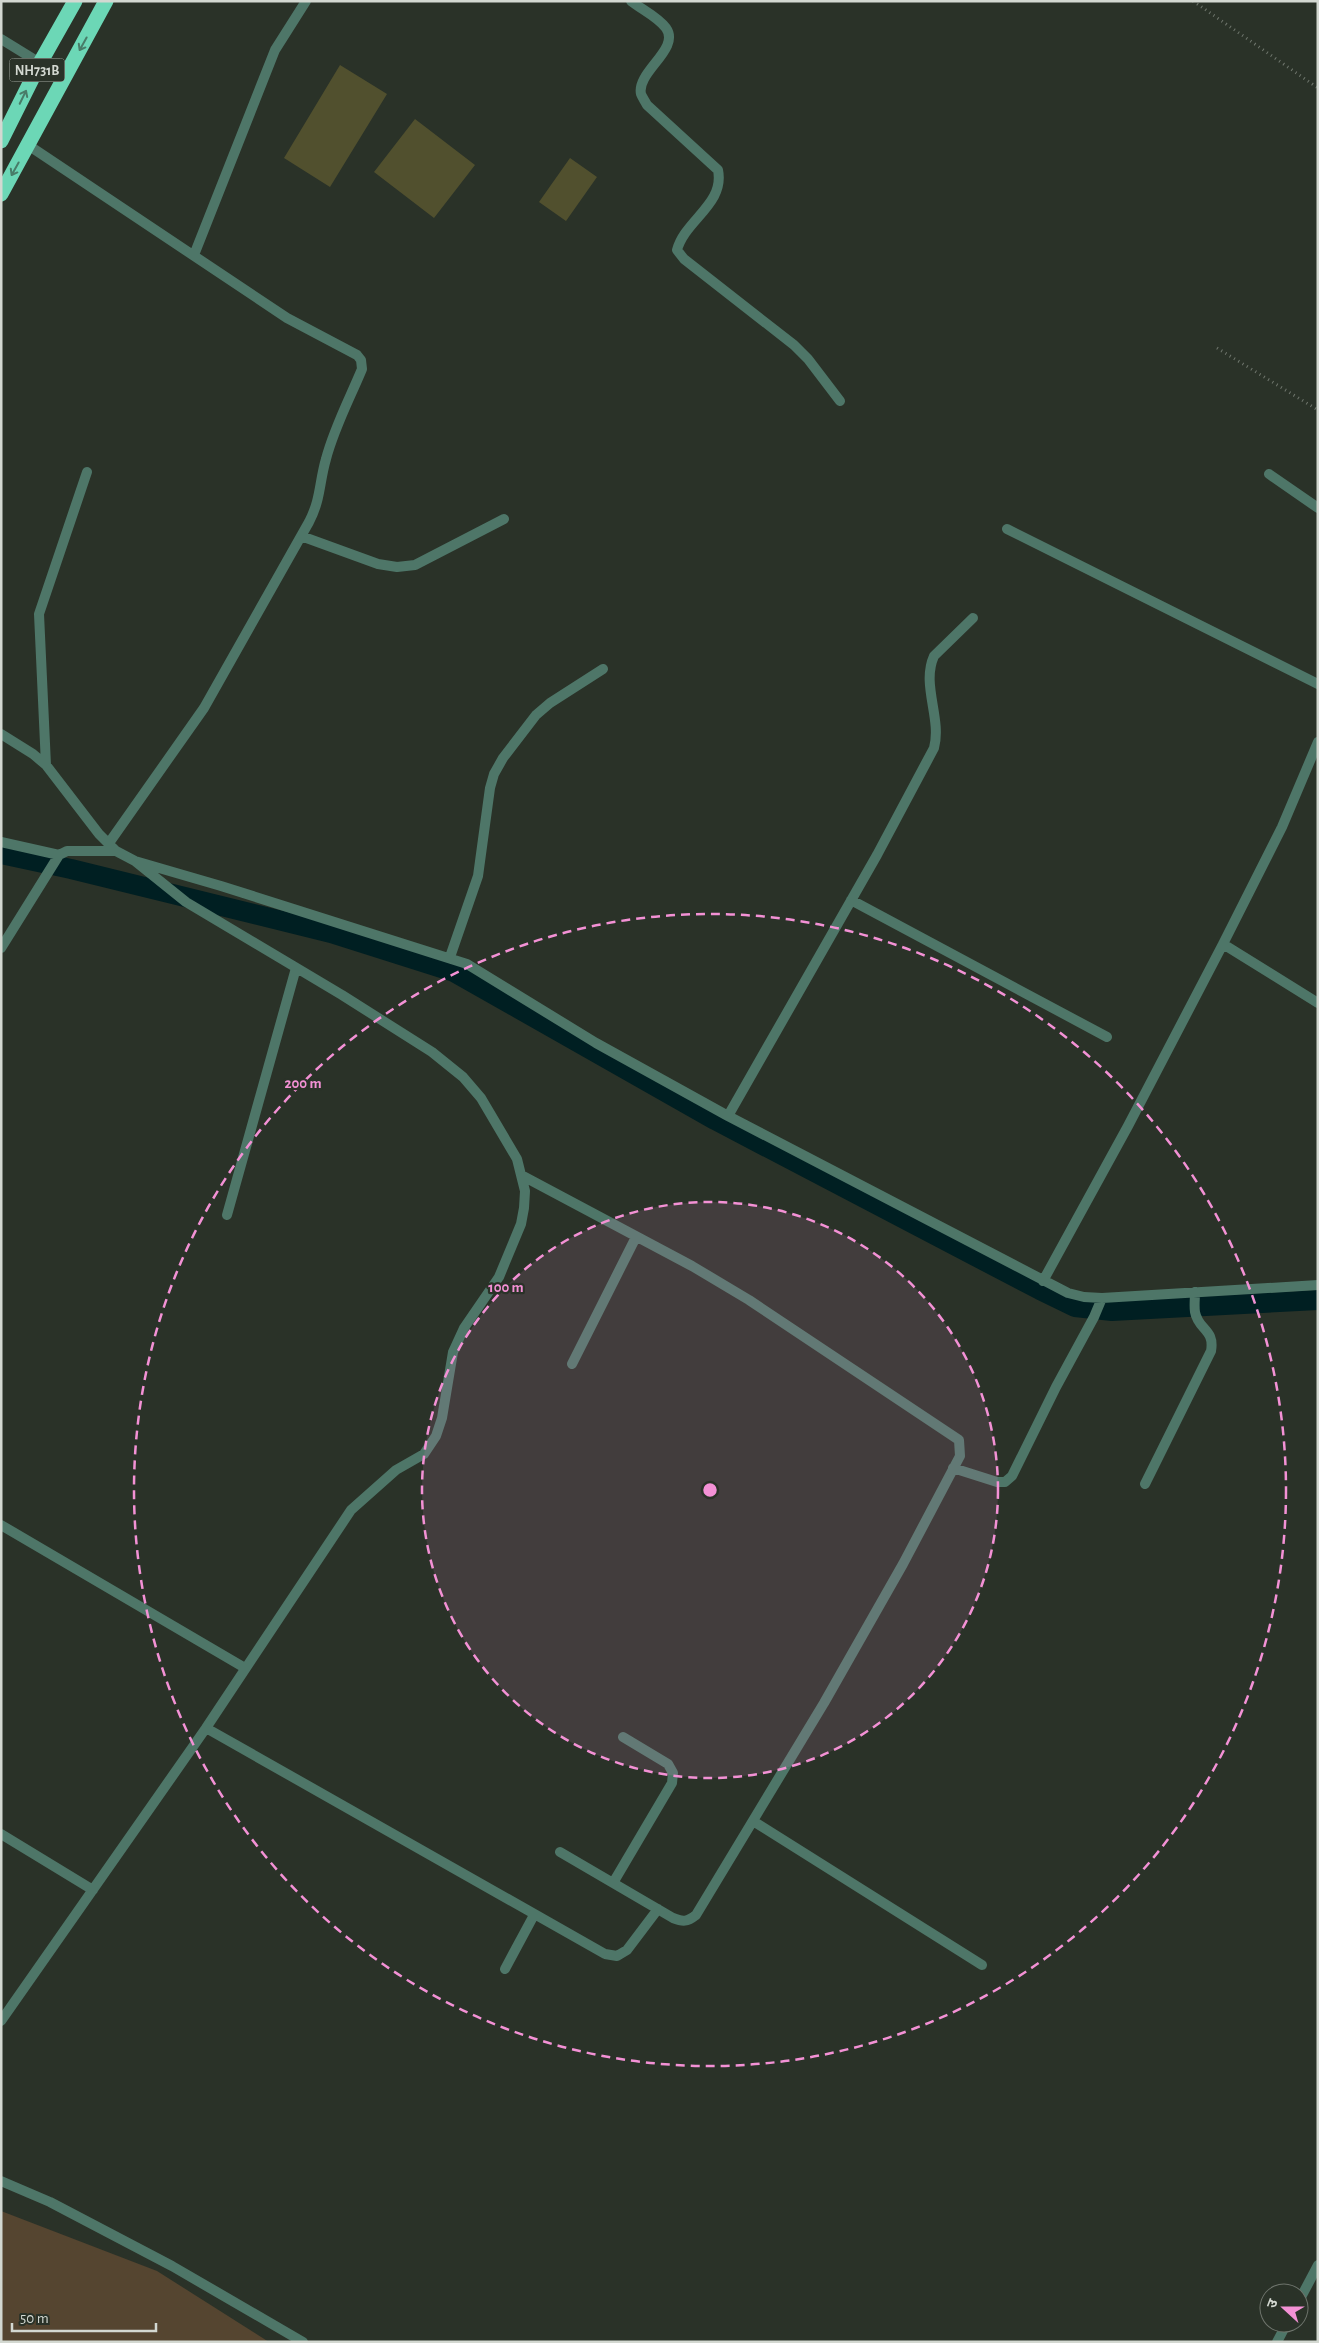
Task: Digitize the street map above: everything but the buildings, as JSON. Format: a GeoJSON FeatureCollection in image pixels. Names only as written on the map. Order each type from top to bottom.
{"type":"FeatureCollection","features":[{"type":"Feature","properties":{"kind":"highway","name":"NH731B"},"geometry":{"type":"LineString","coordinates":[[1,141],[40,63],[75,1]]}},
{"type":"Feature","properties":{"kind":"highway"},"geometry":{"type":"LineString","coordinates":[[1,194],[106,1]]}},
{"type":"Feature","properties":{"kind":"street"},"geometry":{"type":"LineString","coordinates":[[194,255],[275,50],[306,1]]}},
{"type":"Feature","properties":{"kind":"street"},"geometry":{"type":"LineString","coordinates":[[631,1],[666,28],[669,36],[666,48],[642,81],[641,93],[647,105],[718,170],[720,181],[717,194],[680,240],[677,250],[698,270],[794,345],[808,359],[840,401]]}},
{"type":"Feature","properties":{"kind":"street"},"geometry":{"type":"LineString","coordinates":[[1,39],[40,63]]}},
{"type":"Feature","properties":{"kind":"street"},"geometry":{"type":"LineString","coordinates":[[28,145],[287,318],[357,355],[361,360],[362,369],[325,460],[320,497],[301,536],[204,708],[108,843]]}},
{"type":"Feature","properties":{"kind":"street"},"geometry":{"type":"LineString","coordinates":[[46,765],[40,614],[87,472]]}},
{"type":"Feature","properties":{"kind":"street"},"geometry":{"type":"LineString","coordinates":[[1269,474],[1318,508]]}},
{"type":"Feature","properties":{"kind":"street"},"geometry":{"type":"LineString","coordinates":[[301,536],[378,564],[397,567],[415,565],[504,520]]}},
{"type":"Feature","properties":{"kind":"street"},"geometry":{"type":"LineString","coordinates":[[1007,529],[1318,684]]}},
{"type":"Feature","properties":{"kind":"street"},"geometry":{"type":"LineString","coordinates":[[728,1116],[934,748],[936,731],[929,675],[931,664],[934,656],[973,618]]}},
{"type":"Feature","properties":{"kind":"street"},"geometry":{"type":"LineString","coordinates":[[450,957],[478,876],[490,788],[494,774],[503,758],[536,716],[550,703],[603,669]]}},
{"type":"Feature","properties":{"kind":"street"},"geometry":{"type":"LineString","coordinates":[[1,734],[33,754],[46,765],[116,851],[135,861],[186,902],[432,1052],[463,1077],[481,1098],[517,1159],[524,1191],[521,1224],[499,1277],[464,1328],[453,1352],[442,1418],[436,1436],[424,1454],[396,1470],[351,1510],[206,1728],[1,2022]]}},
{"type":"Feature","properties":{"kind":"street"},"geometry":{"type":"LineString","coordinates":[[1043,1281],[1128,1126],[1223,944],[1282,827],[1318,742]]}},
{"type":"Feature","properties":{"kind":"street"},"geometry":{"type":"LineString","coordinates":[[1,842],[54,862]]}},
{"type":"Feature","properties":{"kind":"street"},"geometry":{"type":"LineString","coordinates":[[1,948],[54,862],[67,851],[116,851]]}},
{"type":"Feature","properties":{"kind":"street"},"geometry":{"type":"LineString","coordinates":[[135,861],[450,957],[467,964],[596,1043],[728,1116],[1068,1293],[1101,1301],[1195,1296],[1318,1285]]}},
{"type":"Feature","properties":{"kind":"street"},"geometry":{"type":"LineString","coordinates":[[850,900],[1107,1037]]}},
{"type":"Feature","properties":{"kind":"street"},"geometry":{"type":"LineString","coordinates":[[1223,944],[1318,1003]]}},
{"type":"Feature","properties":{"kind":"street"},"geometry":{"type":"LineString","coordinates":[[227,1215],[296,968]]}},
{"type":"Feature","properties":{"kind":"street"},"geometry":{"type":"LineString","coordinates":[[521,1175],[636,1236],[749,1300],[959,1440],[960,1456],[829,1694],[696,1915],[689,1921],[682,1922],[560,1852]]}},
{"type":"Feature","properties":{"kind":"street"},"geometry":{"type":"LineString","coordinates":[[572,1364],[636,1236]]}},
{"type":"Feature","properties":{"kind":"street"},"geometry":{"type":"LineString","coordinates":[[1145,1484],[1211,1351],[1213,1342],[1210,1334],[1195,1312],[1195,1296]]}},
{"type":"Feature","properties":{"kind":"street"},"geometry":{"type":"LineString","coordinates":[[953,1468],[997,1482],[1005,1482],[1012,1476],[1101,1301]]}},
{"type":"Feature","properties":{"kind":"street"},"geometry":{"type":"LineString","coordinates":[[1,1525],[245,1668]]}},
{"type":"Feature","properties":{"kind":"street"},"geometry":{"type":"LineString","coordinates":[[206,1728],[605,1954],[617,1956],[626,1950],[658,1909]]}},
{"type":"Feature","properties":{"kind":"street"},"geometry":{"type":"LineString","coordinates":[[613,1883],[672,1783],[673,1773],[668,1764],[623,1737]]}},
{"type":"Feature","properties":{"kind":"street"},"geometry":{"type":"LineString","coordinates":[[753,1821],[982,1965]]}},
{"type":"Feature","properties":{"kind":"street"},"geometry":{"type":"LineString","coordinates":[[1,1834],[93,1890]]}},
{"type":"Feature","properties":{"kind":"street"},"geometry":{"type":"LineString","coordinates":[[506,1969],[534,1915]]}},
{"type":"Feature","properties":{"kind":"street"},"geometry":{"type":"LineString","coordinates":[[1,2181],[50,2202],[172,2266],[303,2342]]}},
{"type":"Feature","properties":{"kind":"street"},"geometry":{"type":"LineString","coordinates":[[1308,2283],[1318,2265]]}},
{"type":"Feature","properties":{"kind":"path"},"geometry":{"type":"LineString","coordinates":[[1193,1],[1318,88]]}},
{"type":"Feature","properties":{"kind":"path"},"geometry":{"type":"LineString","coordinates":[[1217,348],[1318,410]]}},
{"type":"Feature","properties":{"kind":"shaded area"},"geometry":{"type":"Polygon","coordinates":[[[1,2211],[157,2271],[269,2342],[1,2342],[1,2211]]]}},
{"type":"Feature","properties":{"kind":"waterway"},"geometry":{"type":"LineString","coordinates":[[1,854],[71,869],[331,933],[454,972],[715,1120],[1075,1307],[1112,1311],[1318,1300]]}}]}
